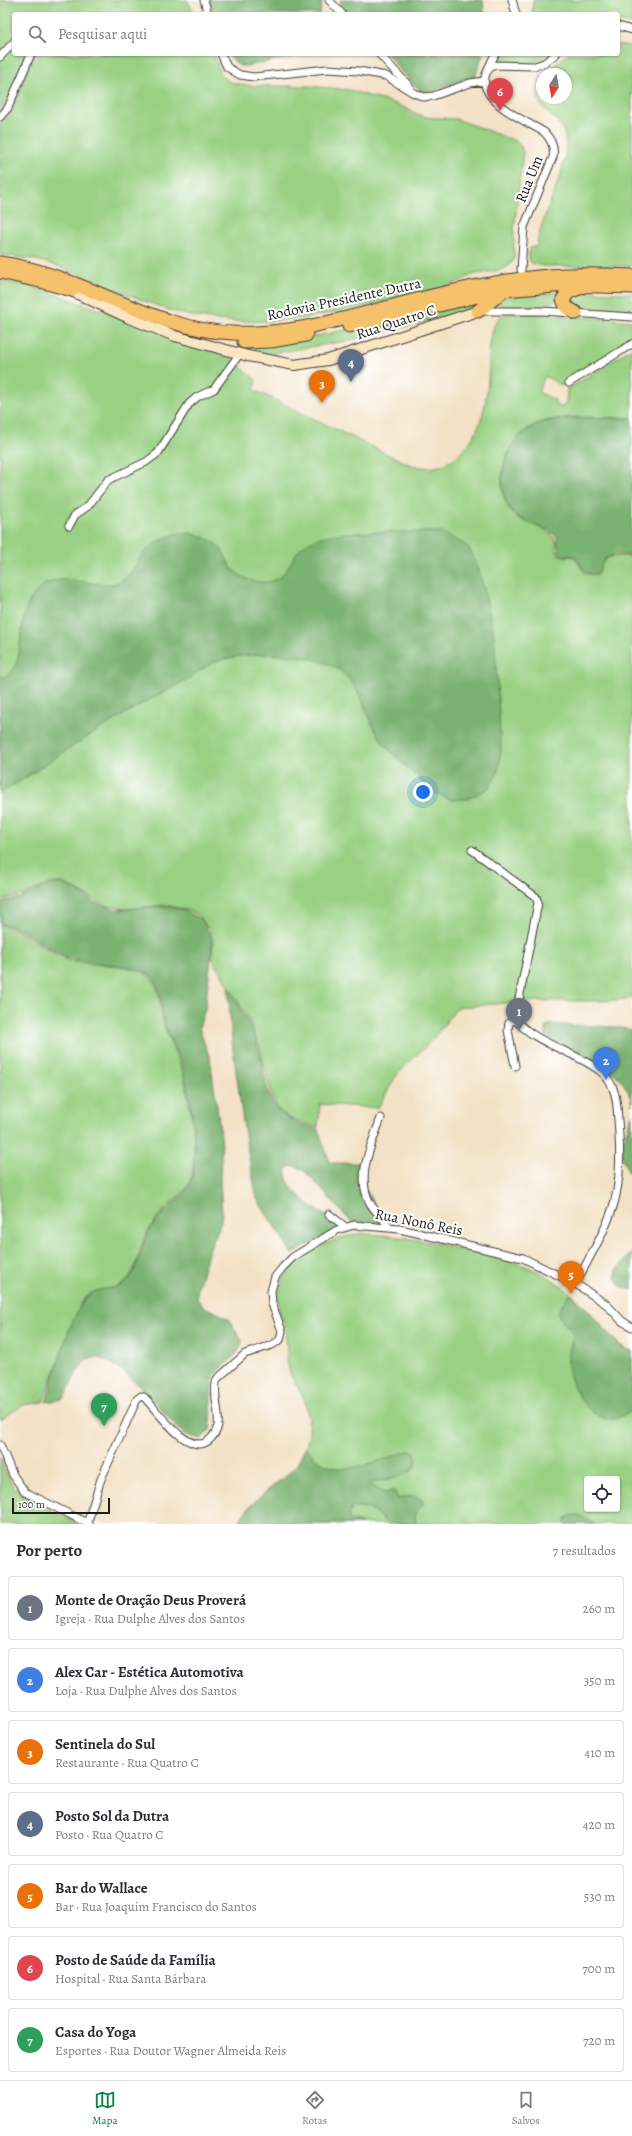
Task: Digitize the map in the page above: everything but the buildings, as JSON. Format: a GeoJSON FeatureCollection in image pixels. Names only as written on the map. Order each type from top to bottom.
{"type":"FeatureCollection","features":[{"type":"Feature","properties":{"kind":"highway","name":"Rodovia Presidente Dutra"},"geometry":{"type":"LineString","coordinates":[[0,263],[59,276],[168,321],[201,330],[234,333],[292,329],[509,280],[547,276],[632,276]]}},
{"type":"Feature","properties":{"kind":"highway"},"geometry":{"type":"LineString","coordinates":[[464,289],[521,270],[547,276]]}},
{"type":"Feature","properties":{"kind":"highway","name":"Rodovia Presidente Dutra"},"geometry":{"type":"LineString","coordinates":[[0,272],[63,287],[184,334],[201,338],[242,342],[271,341],[308,335],[504,290],[594,285],[632,287]]}},
{"type":"Feature","properties":{"kind":"highway"},"geometry":{"type":"LineString","coordinates":[[576,313],[566,307],[563,301],[564,296],[574,289],[594,285]]}},
{"type":"Feature","properties":{"kind":"highway"},"geometry":{"type":"LineString","coordinates":[[473,313],[504,290]]}},
{"type":"Feature","properties":{"kind":"street"},"geometry":{"type":"LineString","coordinates":[[204,0],[207,12]]}},
{"type":"Feature","properties":{"kind":"street"},"geometry":{"type":"LineString","coordinates":[[329,0],[340,12]]}},
{"type":"Feature","properties":{"kind":"street"},"geometry":{"type":"LineString","coordinates":[[512,0],[515,12]]}},
{"type":"Feature","properties":{"kind":"street"},"geometry":{"type":"LineString","coordinates":[[620,27],[632,30]]}},
{"type":"Feature","properties":{"kind":"street"},"geometry":{"type":"LineString","coordinates":[[0,57],[12,44]]}},
{"type":"Feature","properties":{"kind":"street"},"geometry":{"type":"LineString","coordinates":[[0,117],[8,108],[30,56]]}},
{"type":"Feature","properties":{"kind":"street"},"geometry":{"type":"LineString","coordinates":[[222,56],[227,67],[240,76],[264,76],[327,69],[359,71],[386,76],[417,94],[430,96],[470,83],[484,81],[494,56]]}},
{"type":"Feature","properties":{"kind":"street"},"geometry":{"type":"LineString","coordinates":[[381,56],[417,94]]}},
{"type":"Feature","properties":{"kind":"street"},"geometry":{"type":"LineString","coordinates":[[488,69],[496,64],[519,67],[535,66],[544,63],[553,56]]}},
{"type":"Feature","properties":{"kind":"street","name":"Rua Um"},"geometry":{"type":"LineString","coordinates":[[484,81],[485,89],[489,96],[497,104],[546,134],[552,142],[554,151],[524,228],[521,270]]}},
{"type":"Feature","properties":{"kind":"street","name":"Rua Quatro C"},"geometry":{"type":"LineString","coordinates":[[63,287],[129,318],[175,336],[248,356],[294,365],[328,360],[473,313],[576,313],[632,317]]}},
{"type":"Feature","properties":{"kind":"street"},"geometry":{"type":"LineString","coordinates":[[569,383],[632,344]]}},
{"type":"Feature","properties":{"kind":"street"},"geometry":{"type":"LineString","coordinates":[[69,526],[75,515],[88,506],[108,480],[146,462],[158,453],[189,404],[197,397],[214,389],[238,356]]}},
{"type":"Feature","properties":{"kind":"street"},"geometry":{"type":"LineString","coordinates":[[472,850],[536,897],[538,903],[516,1019],[509,1023],[508,1030],[515,1066]]}},
{"type":"Feature","properties":{"kind":"street"},"geometry":{"type":"LineString","coordinates":[[516,1019],[526,1030],[598,1069],[610,1081],[614,1090],[620,1141],[617,1191],[602,1232],[576,1284]]}},
{"type":"Feature","properties":{"kind":"street"},"geometry":{"type":"LineString","coordinates":[[381,1118],[367,1158],[364,1185],[370,1203],[389,1228]]}},
{"type":"Feature","properties":{"kind":"street"},"geometry":{"type":"LineString","coordinates":[[329,1214],[344,1226]]}},
{"type":"Feature","properties":{"kind":"street","name":"Rua Nonô Reis"},"geometry":{"type":"LineString","coordinates":[[88,1523],[101,1479],[137,1399],[143,1397],[186,1440],[198,1444],[210,1439],[218,1425],[217,1379],[245,1354],[275,1344],[281,1337],[282,1328],[272,1299],[272,1284],[275,1277],[293,1257],[344,1226],[365,1225],[389,1228],[517,1256],[576,1284],[606,1304],[622,1321],[632,1327]]}},
{"type":"Feature","properties":{"kind":"street"},"geometry":{"type":"LineString","coordinates":[[0,1445],[13,1475],[25,1492],[88,1523]]}},
{"type":"Feature","properties":{"kind":"green space"},"geometry":{"type":"Polygon","coordinates":[[[0,0],[187,0],[194,12],[12,12],[12,39],[0,51],[0,0]]]}},
{"type":"Feature","properties":{"kind":"green space"},"geometry":{"type":"Polygon","coordinates":[[[209,0],[322,0],[320,12],[213,12],[209,0]]]}},
{"type":"Feature","properties":{"kind":"green space"},"geometry":{"type":"Polygon","coordinates":[[[340,0],[483,0],[484,12],[348,12],[342,6],[340,0]]]}},
{"type":"Feature","properties":{"kind":"green space"},"geometry":{"type":"Polygon","coordinates":[[[533,0],[632,0],[632,24],[620,21],[620,12],[532,12],[533,0]]]}},
{"type":"Feature","properties":{"kind":"green space"},"geometry":{"type":"Polygon","coordinates":[[[620,44],[632,47],[632,266],[543,266],[533,264],[528,259],[530,248],[537,246],[544,219],[560,177],[566,149],[565,136],[562,128],[540,104],[572,104],[572,68],[551,68],[566,56],[620,56],[620,44]]]}},
{"type":"Feature","properties":{"kind":"green space"},"geometry":{"type":"Polygon","coordinates":[[[12,48],[12,56],[26,56],[14,86],[0,112],[0,60],[12,48]]]}},
{"type":"Feature","properties":{"kind":"green space"},"geometry":{"type":"Polygon","coordinates":[[[33,56],[214,56],[223,77],[232,83],[253,86],[311,86],[349,90],[396,104],[424,117],[456,119],[516,141],[521,146],[523,152],[514,230],[514,259],[505,268],[472,275],[444,288],[345,310],[294,319],[245,322],[194,316],[169,310],[45,262],[0,255],[0,123],[8,117],[33,56]]]}},
{"type":"Feature","properties":{"kind":"green space"},"geometry":{"type":"Polygon","coordinates":[[[229,56],[296,56],[247,66],[239,66],[229,56]]]}},
{"type":"Feature","properties":{"kind":"green space"},"geometry":{"type":"Polygon","coordinates":[[[389,56],[482,56],[475,77],[455,82],[431,92],[421,91],[403,74],[389,56]]]}},
{"type":"Feature","properties":{"kind":"green space"},"geometry":{"type":"Polygon","coordinates":[[[500,56],[547,56],[539,60],[526,63],[513,63],[501,59],[500,56]]]}},
{"type":"Feature","properties":{"kind":"green space"},"geometry":{"type":"Polygon","coordinates":[[[0,281],[27,285],[67,298],[227,355],[256,380],[254,390],[406,463],[426,468],[438,466],[451,461],[466,447],[474,436],[486,399],[491,337],[494,326],[500,316],[509,314],[542,314],[632,321],[632,340],[562,386],[545,376],[538,392],[555,400],[554,403],[562,408],[566,402],[567,390],[632,348],[632,418],[574,417],[555,419],[538,424],[523,432],[512,446],[504,465],[502,482],[504,499],[513,515],[550,533],[555,540],[558,555],[574,557],[586,574],[598,574],[602,563],[609,557],[632,556],[632,998],[599,1001],[521,1002],[457,1008],[432,1040],[396,1076],[378,1108],[320,1104],[318,1127],[289,1118],[278,1109],[272,1096],[260,1048],[248,1018],[212,958],[213,939],[209,929],[198,915],[188,910],[165,905],[125,909],[107,906],[63,883],[51,883],[23,895],[0,900],[0,281]]]}},
{"type":"Feature","properties":{"kind":"green space"},"geometry":{"type":"Polygon","coordinates":[[[564,292],[546,307],[504,307],[498,303],[506,296],[564,292]]]}},
{"type":"Feature","properties":{"kind":"green space"},"geometry":{"type":"Polygon","coordinates":[[[577,292],[632,293],[632,313],[576,309],[570,303],[570,300],[577,292]]]}},
{"type":"Feature","properties":{"kind":"green space"},"geometry":{"type":"Polygon","coordinates":[[[492,296],[469,311],[346,341],[269,354],[255,353],[241,348],[313,337],[492,296]]]}},
{"type":"Feature","properties":{"kind":"green space"},"geometry":{"type":"Polygon","coordinates":[[[575,418],[632,418],[632,555],[615,555],[606,558],[597,573],[589,573],[586,572],[575,556],[563,556],[559,553],[557,538],[553,533],[527,522],[513,512],[506,500],[502,487],[506,460],[512,447],[520,436],[531,427],[543,422],[575,418]]]}},
{"type":"Feature","properties":{"kind":"green space"},"geometry":{"type":"Polygon","coordinates":[[[369,532],[440,532],[461,542],[469,548],[477,564],[493,629],[501,749],[498,772],[489,788],[468,799],[451,800],[431,791],[393,754],[382,741],[359,693],[346,676],[338,669],[326,663],[312,659],[279,654],[262,654],[230,658],[212,663],[185,681],[112,722],[0,793],[0,678],[10,674],[16,665],[25,613],[34,595],[41,587],[49,582],[58,580],[98,584],[116,583],[121,581],[129,574],[148,549],[171,535],[184,533],[199,535],[212,541],[222,550],[233,570],[250,580],[265,582],[280,577],[299,550],[312,541],[328,535],[369,532]]]}},
{"type":"Feature","properties":{"kind":"green space"},"geometry":{"type":"Polygon","coordinates":[[[52,884],[63,884],[96,903],[116,910],[166,906],[186,911],[202,920],[211,937],[212,950],[205,1009],[199,1028],[210,1058],[222,1143],[220,1178],[222,1213],[221,1223],[209,1250],[198,1288],[197,1299],[203,1306],[229,1319],[242,1341],[236,1354],[215,1374],[212,1386],[210,1430],[201,1439],[187,1435],[177,1428],[136,1383],[110,1363],[99,1358],[89,1359],[84,1362],[77,1371],[63,1399],[46,1402],[68,1333],[80,1307],[86,1298],[95,1291],[120,1286],[129,1279],[136,1267],[148,1233],[163,1212],[182,1195],[188,1187],[193,1172],[195,1158],[194,1127],[186,1081],[181,1064],[166,1027],[158,986],[152,977],[136,968],[85,962],[66,957],[20,930],[11,926],[0,924],[0,902],[20,898],[52,884]]]}},
{"type":"Feature","properties":{"kind":"green space"},"geometry":{"type":"Polygon","coordinates":[[[0,925],[12,928],[56,954],[75,962],[135,969],[151,978],[157,987],[165,1027],[179,1063],[188,1094],[193,1126],[194,1157],[193,1171],[188,1186],[165,1208],[149,1230],[144,1239],[136,1265],[129,1277],[120,1286],[92,1293],[81,1303],[43,1402],[23,1405],[0,1420],[0,925]]]}},
{"type":"Feature","properties":{"kind":"green space"},"geometry":{"type":"Polygon","coordinates":[[[228,987],[252,1031],[260,1054],[267,1087],[273,1103],[281,1113],[290,1119],[318,1129],[330,1163],[363,1163],[362,1182],[384,1224],[351,1222],[303,1169],[290,1166],[286,1170],[287,1179],[298,1195],[341,1226],[292,1254],[257,1199],[245,1136],[232,1043],[228,987]]]}},
{"type":"Feature","properties":{"kind":"green space"},"geometry":{"type":"Polygon","coordinates":[[[551,1024],[616,1027],[632,1030],[632,1105],[628,1091],[620,1079],[610,1070],[598,1062],[546,1036],[546,1026],[551,1024]]]}},
{"type":"Feature","properties":{"kind":"green space"},"geometry":{"type":"Polygon","coordinates":[[[632,1113],[632,1180],[623,1160],[622,1146],[632,1113]]]}},
{"type":"Feature","properties":{"kind":"green space"},"geometry":{"type":"Polygon","coordinates":[[[358,1234],[385,1235],[439,1244],[489,1255],[535,1270],[565,1288],[577,1299],[613,1339],[625,1348],[632,1351],[632,1524],[239,1524],[242,1516],[255,1501],[294,1469],[301,1459],[308,1439],[309,1419],[305,1403],[303,1396],[288,1368],[286,1336],[278,1304],[279,1290],[285,1277],[293,1266],[304,1256],[331,1242],[358,1234]]]}},
{"type":"Feature","properties":{"kind":"green space"},"geometry":{"type":"Polygon","coordinates":[[[632,1252],[632,1290],[620,1286],[615,1277],[617,1270],[632,1252]]]}},
{"type":"Feature","properties":{"kind":"green space"},"geometry":{"type":"Polygon","coordinates":[[[570,1294],[587,1309],[620,1346],[632,1351],[632,1411],[615,1419],[603,1418],[588,1408],[576,1392],[572,1382],[569,1373],[568,1361],[573,1332],[560,1318],[559,1314],[561,1306],[570,1294]]]}},
{"type":"Feature","properties":{"kind":"green space"},"geometry":{"type":"Polygon","coordinates":[[[305,1447],[321,1462],[330,1466],[341,1468],[376,1462],[408,1451],[415,1452],[417,1461],[414,1468],[409,1473],[368,1484],[385,1493],[394,1490],[398,1499],[411,1496],[417,1497],[423,1501],[423,1505],[415,1513],[416,1524],[388,1524],[372,1511],[364,1507],[353,1507],[349,1514],[349,1519],[363,1524],[239,1524],[248,1509],[295,1467],[305,1447]]]}},
{"type":"Feature","properties":{"kind":"green space"},"geometry":{"type":"Polygon","coordinates":[[[0,1457],[10,1480],[21,1494],[36,1504],[80,1524],[0,1524],[0,1457]]]}},
{"type":"Feature","properties":{"kind":"green space"},"geometry":{"type":"Polygon","coordinates":[[[573,1515],[578,1515],[595,1524],[565,1524],[566,1518],[573,1515]]]}},
{"type":"Feature","properties":{"kind":"place","name":"Posto de Saúde da Família"},"geometry":{"type":"Point","coordinates":[500,111]}},
{"type":"Feature","properties":{"kind":"place","name":"Posto Sol da Dutra"},"geometry":{"type":"Point","coordinates":[351,382]}},
{"type":"Feature","properties":{"kind":"place","name":"Sentinela do Sul"},"geometry":{"type":"Point","coordinates":[322,403]}},
{"type":"Feature","properties":{"kind":"place","name":"Monte de Oração Deus Proverá"},"geometry":{"type":"Point","coordinates":[519,1031]}},
{"type":"Feature","properties":{"kind":"place","name":"Alex Car - Estética Automotiva"},"geometry":{"type":"Point","coordinates":[606,1080]}},
{"type":"Feature","properties":{"kind":"place","name":"Bar do Wallace"},"geometry":{"type":"Point","coordinates":[571,1294]}},
{"type":"Feature","properties":{"kind":"place","name":"Casa do Yoga"},"geometry":{"type":"Point","coordinates":[104,1426]}}]}
